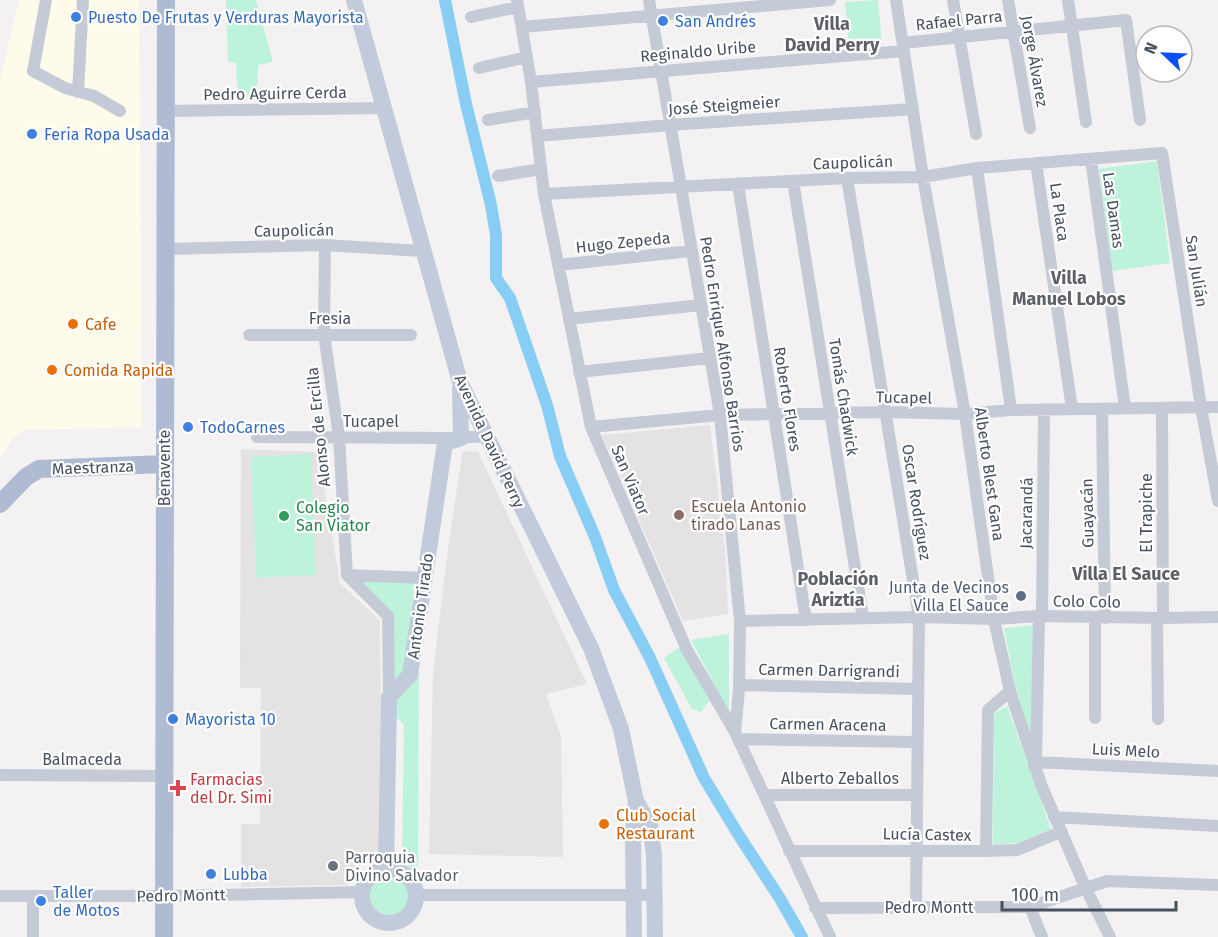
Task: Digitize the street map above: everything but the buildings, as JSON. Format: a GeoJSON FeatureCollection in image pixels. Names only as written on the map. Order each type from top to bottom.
{"type":"FeatureCollection","features":[{"type":"Feature","properties":{"kind":"main road","name":"Benavente"},"geometry":{"type":"LineString","coordinates":[[164,937],[166,0]]}},
{"type":"Feature","properties":{"kind":"main road","name":"Avenida David Perry"},"geometry":{"type":"LineString","coordinates":[[354,0],[460,382],[591,648],[621,729],[636,801],[633,829],[634,937]]}},
{"type":"Feature","properties":{"kind":"main road"},"geometry":{"type":"LineString","coordinates":[[460,382],[460,438]]}},
{"type":"Feature","properties":{"kind":"main road","name":"Antonio Tirado"},"geometry":{"type":"LineString","coordinates":[[389,697],[410,675],[445,443],[460,438]]}},
{"type":"Feature","properties":{"kind":"main road","name":"Maestranza"},"geometry":{"type":"LineString","coordinates":[[0,504],[26,477],[39,469],[164,464]]}},
{"type":"Feature","properties":{"kind":"main road"},"geometry":{"type":"LineString","coordinates":[[386,869],[389,697]]}},
{"type":"Feature","properties":{"kind":"main road","name":"Avenida David Perry"},"geometry":{"type":"LineString","coordinates":[[636,801],[650,825],[654,855],[655,937]]}},
{"type":"Feature","properties":{"kind":"main road"},"geometry":{"type":"LineString","coordinates":[[386,869],[404,873],[415,886],[415,905],[393,930],[370,915],[363,900],[363,892],[371,877],[386,869]]}},
{"type":"Feature","properties":{"kind":"street"},"geometry":{"type":"LineString","coordinates":[[46,0],[33,71],[65,88],[94,96],[120,111]]}},
{"type":"Feature","properties":{"kind":"street"},"geometry":{"type":"LineString","coordinates":[[78,92],[83,0]]}},
{"type":"Feature","properties":{"kind":"street","name":"Pedro Enrique Alfonso Barrios"},"geometry":{"type":"LineString","coordinates":[[648,0],[720,416],[740,621],[737,735]]}},
{"type":"Feature","properties":{"kind":"street"},"geometry":{"type":"LineString","coordinates":[[522,27],[830,0]]}},
{"type":"Feature","properties":{"kind":"street","name":"Alberto Blest Gana"},"geometry":{"type":"LineString","coordinates":[[896,0],[923,177],[965,414],[994,619],[1010,692],[1060,832],[1110,937]]}},
{"type":"Feature","properties":{"kind":"street"},"geometry":{"type":"LineString","coordinates":[[953,0],[976,134]]}},
{"type":"Feature","properties":{"kind":"street","name":"Jorge Álvarez"},"geometry":{"type":"LineString","coordinates":[[1008,0],[1030,128]]}},
{"type":"Feature","properties":{"kind":"street"},"geometry":{"type":"LineString","coordinates":[[1068,0],[1086,122]]}},
{"type":"Feature","properties":{"kind":"street"},"geometry":{"type":"LineString","coordinates":[[471,17],[517,3]]}},
{"type":"Feature","properties":{"kind":"street","name":"San Viator"},"geometry":{"type":"LineString","coordinates":[[517,3],[531,82],[544,194],[591,427],[687,650],[737,735],[830,937]]}},
{"type":"Feature","properties":{"kind":"street","name":"Rafael Parra"},"geometry":{"type":"LineString","coordinates":[[904,47],[959,37],[1126,20],[1140,120]]}},
{"type":"Feature","properties":{"kind":"street","name":"Reginaldo Uribe"},"geometry":{"type":"LineString","coordinates":[[531,82],[904,47]]}},
{"type":"Feature","properties":{"kind":"street"},"geometry":{"type":"LineString","coordinates":[[479,68],[527,57]]}},
{"type":"Feature","properties":{"kind":"street","name":"Pedro Aguirre Cerda"},"geometry":{"type":"LineString","coordinates":[[165,111],[384,108]]}},
{"type":"Feature","properties":{"kind":"street","name":"José Steigmeier"},"geometry":{"type":"LineString","coordinates":[[537,136],[913,109]]}},
{"type":"Feature","properties":{"kind":"street"},"geometry":{"type":"LineString","coordinates":[[488,120],[535,112]]}},
{"type":"Feature","properties":{"kind":"street","name":"Caupolicán"},"geometry":{"type":"LineString","coordinates":[[544,194],[848,178],[923,177],[977,168],[1162,153]]}},
{"type":"Feature","properties":{"kind":"street","name":"San Julián"},"geometry":{"type":"LineString","coordinates":[[1162,153],[1201,407],[1218,501]]}},
{"type":"Feature","properties":{"kind":"street","name":"Las Damas"},"geometry":{"type":"LineString","coordinates":[[1091,159],[1125,408]]}},
{"type":"Feature","properties":{"kind":"street","name":"La Placa"},"geometry":{"type":"LineString","coordinates":[[1036,163],[1072,409]]}},
{"type":"Feature","properties":{"kind":"street"},"geometry":{"type":"LineString","coordinates":[[977,168],[1011,410]]}},
{"type":"Feature","properties":{"kind":"street"},"geometry":{"type":"LineString","coordinates":[[498,176],[541,169]]}},
{"type":"Feature","properties":{"kind":"street","name":"Oscar Rodríguez"},"geometry":{"type":"LineString","coordinates":[[848,178],[919,617],[916,906]]}},
{"type":"Feature","properties":{"kind":"street","name":"Tomás Chadwick"},"geometry":{"type":"LineString","coordinates":[[793,181],[863,618]]}},
{"type":"Feature","properties":{"kind":"street","name":"Roberto Flores"},"geometry":{"type":"LineString","coordinates":[[738,184],[806,620]]}},
{"type":"Feature","properties":{"kind":"street","name":"Caupolicán"},"geometry":{"type":"LineString","coordinates":[[166,249],[325,244],[422,251]]}},
{"type":"Feature","properties":{"kind":"street","name":"Alonso de Ercilla"},"geometry":{"type":"LineString","coordinates":[[325,244],[324,334],[339,437],[347,575]]}},
{"type":"Feature","properties":{"kind":"street","name":"Hugo Zepeda"},"geometry":{"type":"LineString","coordinates":[[558,265],[692,251]]}},
{"type":"Feature","properties":{"kind":"street"},"geometry":{"type":"LineString","coordinates":[[569,319],[701,305]]}},
{"type":"Feature","properties":{"kind":"street","name":"Fresia"},"geometry":{"type":"LineString","coordinates":[[249,335],[411,335]]}},
{"type":"Feature","properties":{"kind":"street"},"geometry":{"type":"LineString","coordinates":[[579,372],[710,358]]}},
{"type":"Feature","properties":{"kind":"street","name":"Tucapel"},"geometry":{"type":"LineString","coordinates":[[591,427],[720,416],[886,412],[965,414],[1011,410],[1218,407]]}},
{"type":"Feature","properties":{"kind":"street","name":"El Trapiche"},"geometry":{"type":"LineString","coordinates":[[1158,718],[1162,408]]}},
{"type":"Feature","properties":{"kind":"street","name":"Guayacán"},"geometry":{"type":"LineString","coordinates":[[1095,718],[1100,617],[1102,409]]}},
{"type":"Feature","properties":{"kind":"street","name":"Jacarandá"},"geometry":{"type":"LineString","coordinates":[[1035,764],[1044,410]]}},
{"type":"Feature","properties":{"kind":"street","name":"Tucapel"},"geometry":{"type":"LineString","coordinates":[[257,436],[460,438],[486,436]]}},
{"type":"Feature","properties":{"kind":"street"},"geometry":{"type":"LineString","coordinates":[[347,575],[424,578]]}},
{"type":"Feature","properties":{"kind":"street"},"geometry":{"type":"LineString","coordinates":[[347,575],[388,616],[389,697]]}},
{"type":"Feature","properties":{"kind":"street","name":"Colo Colo"},"geometry":{"type":"LineString","coordinates":[[740,621],[919,617],[994,619],[1040,616],[1218,617]]}},
{"type":"Feature","properties":{"kind":"street","name":"Carmen Darrigrandi"},"geometry":{"type":"LineString","coordinates":[[739,685],[918,688]]}},
{"type":"Feature","properties":{"kind":"street"},"geometry":{"type":"LineString","coordinates":[[986,851],[988,710],[1010,692]]}},
{"type":"Feature","properties":{"kind":"street","name":"Carmen Aracena"},"geometry":{"type":"LineString","coordinates":[[737,735],[917,741]]}},
{"type":"Feature","properties":{"kind":"street","name":"Luis Melo"},"geometry":{"type":"LineString","coordinates":[[1035,764],[1218,771]]}},
{"type":"Feature","properties":{"kind":"street","name":"Balmaceda"},"geometry":{"type":"LineString","coordinates":[[0,775],[164,776]]}},
{"type":"Feature","properties":{"kind":"street","name":"Alberto Zeballos"},"geometry":{"type":"LineString","coordinates":[[764,795],[917,795]]}},
{"type":"Feature","properties":{"kind":"street"},"geometry":{"type":"LineString","coordinates":[[1054,817],[1218,826]]}},
{"type":"Feature","properties":{"kind":"street","name":"Lucía Castex"},"geometry":{"type":"LineString","coordinates":[[789,850],[1017,850],[1060,832]]}},
{"type":"Feature","properties":{"kind":"street","name":"Pedro Montt"},"geometry":{"type":"LineString","coordinates":[[815,908],[1030,907],[1107,881],[1218,885]]}},
{"type":"Feature","properties":{"kind":"street","name":"Pedro Montt"},"geometry":{"type":"LineString","coordinates":[[0,896],[164,896],[363,892]]}},
{"type":"Feature","properties":{"kind":"street"},"geometry":{"type":"LineString","coordinates":[[416,895],[654,895]]}},
{"type":"Feature","properties":{"kind":"street"},"geometry":{"type":"LineString","coordinates":[[33,896],[33,937]]}},
{"type":"Feature","properties":{"kind":"street"},"geometry":{"type":"LineString","coordinates":[[1030,907],[1042,937]]}},
{"type":"Feature","properties":{"kind":"shaded area"},"geometry":{"type":"Polygon","coordinates":[[[19,0],[139,0],[142,427],[24,430],[10,442],[0,460],[0,79],[19,0]]]}},
{"type":"Feature","properties":{"kind":"shaded area","name":"Escuela Antonio tirado Lanas"},"geometry":{"type":"Polygon","coordinates":[[[710,425],[725,549],[728,614],[683,621],[602,435],[710,425]]]}},
{"type":"Feature","properties":{"kind":"shaded area","name":"Colegio San Viator"},"geometry":{"type":"Polygon","coordinates":[[[241,449],[318,452],[340,583],[380,621],[382,851],[361,865],[348,885],[241,887],[241,824],[260,824],[261,688],[240,688],[241,449]]]}},
{"type":"Feature","properties":{"kind":"shaded area"},"geometry":{"type":"Polygon","coordinates":[[[463,451],[478,452],[587,684],[546,694],[561,737],[563,857],[429,854],[433,672],[463,451]]]}},
{"type":"Feature","properties":{"kind":"green space"},"geometry":{"type":"Polygon","coordinates":[[[226,0],[256,0],[273,62],[258,65],[257,97],[238,97],[236,63],[228,62],[226,0]]]}},
{"type":"Feature","properties":{"kind":"green space"},"geometry":{"type":"Polygon","coordinates":[[[878,0],[882,45],[849,48],[845,2],[878,0]]]}},
{"type":"Feature","properties":{"kind":"green space"},"geometry":{"type":"Polygon","coordinates":[[[1157,161],[1170,263],[1112,271],[1099,169],[1157,161]]]}},
{"type":"Feature","properties":{"kind":"green space","name":"Colegio San Viator"},"geometry":{"type":"Polygon","coordinates":[[[311,454],[316,575],[256,578],[251,457],[311,454]]]}},
{"type":"Feature","properties":{"kind":"green space"},"geometry":{"type":"Polygon","coordinates":[[[357,579],[414,582],[407,670],[392,685],[392,614],[357,579]]]}},
{"type":"Feature","properties":{"kind":"green space"},"geometry":{"type":"Polygon","coordinates":[[[1035,625],[1032,742],[1015,685],[1004,628],[1035,625]]]}},
{"type":"Feature","properties":{"kind":"green space"},"geometry":{"type":"Polygon","coordinates":[[[729,634],[729,712],[691,640],[729,634]]]}},
{"type":"Feature","properties":{"kind":"green space"},"geometry":{"type":"Polygon","coordinates":[[[681,646],[709,701],[701,712],[692,709],[664,658],[681,646]]]}},
{"type":"Feature","properties":{"kind":"green space"},"geometry":{"type":"Polygon","coordinates":[[[419,672],[418,879],[409,866],[402,861],[404,725],[395,716],[396,699],[419,672]]]}},
{"type":"Feature","properties":{"kind":"green space"},"geometry":{"type":"Polygon","coordinates":[[[1007,706],[1051,829],[1018,843],[993,845],[994,714],[1007,706]]]}},
{"type":"Feature","properties":{"kind":"green space"},"geometry":{"type":"Polygon","coordinates":[[[389,875],[397,876],[403,881],[408,887],[408,903],[403,909],[397,914],[389,915],[381,914],[375,909],[370,903],[369,895],[370,887],[375,881],[381,876],[389,875]]]}},
{"type":"Feature","properties":{"kind":"waterway"},"geometry":{"type":"LineString","coordinates":[[445,0],[466,104],[491,205],[496,235],[496,278],[510,298],[547,405],[560,456],[595,537],[614,590],[650,658],[704,778],[802,937]]}},
{"type":"Feature","properties":{"kind":"place","name":"Puesto De Frutas y Verduras Mayorista"},"geometry":{"type":"Point","coordinates":[76,17]}},
{"type":"Feature","properties":{"kind":"place","name":"San Andrés"},"geometry":{"type":"Point","coordinates":[663,21]}},
{"type":"Feature","properties":{"kind":"place","name":"Feria Ropa Usada"},"geometry":{"type":"Point","coordinates":[32,134]}},
{"type":"Feature","properties":{"kind":"place","name":"Cafe"},"geometry":{"type":"Point","coordinates":[73,324]}},
{"type":"Feature","properties":{"kind":"place","name":"Comida Rapida"},"geometry":{"type":"Point","coordinates":[52,370]}},
{"type":"Feature","properties":{"kind":"place","name":"TodoCarnes"},"geometry":{"type":"Point","coordinates":[188,427]}},
{"type":"Feature","properties":{"kind":"place","name":"Escuela Antonio tirado Lanas"},"geometry":{"type":"Point","coordinates":[679,515]}},
{"type":"Feature","properties":{"kind":"place","name":"Colegio San Viator"},"geometry":{"type":"Point","coordinates":[284,516]}},
{"type":"Feature","properties":{"kind":"place","name":"Junta de Vecinos Villa El Sauce"},"geometry":{"type":"Point","coordinates":[1021,596]}},
{"type":"Feature","properties":{"kind":"place","name":"Mayorista 10"},"geometry":{"type":"Point","coordinates":[173,719]}},
{"type":"Feature","properties":{"kind":"place","name":"Farmacias del Dr. Simi"},"geometry":{"type":"Point","coordinates":[178,788]}},
{"type":"Feature","properties":{"kind":"place","name":"Club Social Restaurant"},"geometry":{"type":"Point","coordinates":[604,824]}},
{"type":"Feature","properties":{"kind":"place","name":"Parroquia Divino Salvador"},"geometry":{"type":"Point","coordinates":[333,866]}},
{"type":"Feature","properties":{"kind":"place","name":"Lubba"},"geometry":{"type":"Point","coordinates":[211,874]}},
{"type":"Feature","properties":{"kind":"place","name":"Taller de Motos"},"geometry":{"type":"Point","coordinates":[41,901]}},
{"type":"Feature","properties":{"kind":"district","name":"Villa David Perry"},"geometry":{"type":"Point","coordinates":[832,34]}},
{"type":"Feature","properties":{"kind":"district","name":"Villa Manuel Lobos"},"geometry":{"type":"Point","coordinates":[1069,288]}},
{"type":"Feature","properties":{"kind":"district","name":"Villa El Sauce"},"geometry":{"type":"Point","coordinates":[1126,574]}},
{"type":"Feature","properties":{"kind":"district","name":"Población Ariztía"},"geometry":{"type":"Point","coordinates":[838,589]}}]}
